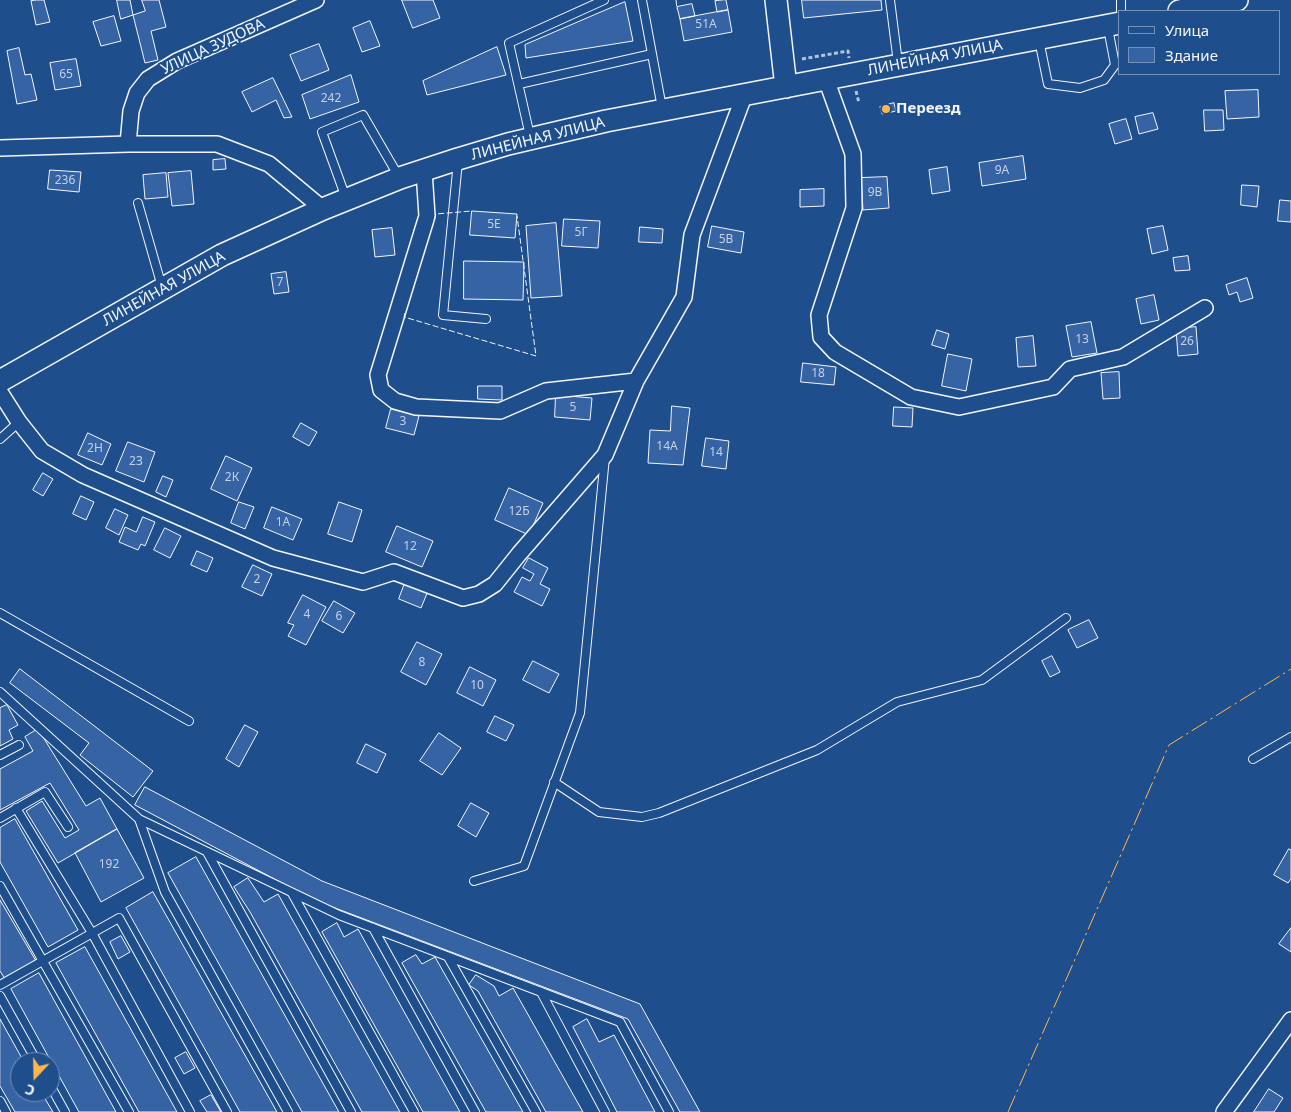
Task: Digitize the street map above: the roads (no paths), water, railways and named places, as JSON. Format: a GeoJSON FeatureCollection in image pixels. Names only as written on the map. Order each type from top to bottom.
{"type":"FeatureCollection","features":[{"type":"Feature","properties":{"kind":"street","name":"УЛИЦА ЗУДОВА"},"geometry":{"type":"LineString","coordinates":[[128,144],[131,111],[137,93],[148,79],[178,61],[316,0]]}},
{"type":"Feature","properties":{"kind":"street"},"geometry":{"type":"LineString","coordinates":[[776,0],[786,87]]}},
{"type":"Feature","properties":{"kind":"street"},"geometry":{"type":"LineString","coordinates":[[1184,10],[1237,0]]}},
{"type":"Feature","properties":{"kind":"street","name":"ЛИНЕЙНАЯ УЛИЦА"},"geometry":{"type":"LineString","coordinates":[[0,381],[222,255],[323,209],[400,178],[458,159],[530,139],[662,110],[744,96],[1038,38],[1116,20]]}},
{"type":"Feature","properties":{"kind":"street"},"geometry":{"type":"LineString","coordinates":[[826,79],[853,154],[854,208],[819,315],[822,337],[835,352],[911,397],[959,407],[1053,387],[1070,369],[1123,357],[1205,308]]}},
{"type":"Feature","properties":{"kind":"street"},"geometry":{"type":"LineString","coordinates":[[0,392],[19,422],[42,451],[83,475],[273,558],[363,582],[394,572],[463,598],[479,594],[495,584],[605,455],[636,380],[684,297],[692,235],[744,96]]}},
{"type":"Feature","properties":{"kind":"street"},"geometry":{"type":"LineString","coordinates":[[0,148],[128,144],[217,144],[270,164],[323,209]]}},
{"type":"Feature","properties":{"kind":"street"},"geometry":{"type":"LineString","coordinates":[[424,171],[427,216],[378,375],[381,390],[395,401],[416,407],[500,410],[546,391],[636,380]]}},
{"type":"Feature","properties":{"kind":"street"},"geometry":{"type":"LineString","coordinates":[[1224,1112],[1291,1020]]}},
{"type":"Feature","properties":{"kind":"lane"},"geometry":{"type":"LineString","coordinates":[[530,139],[509,43],[604,0]]}},
{"type":"Feature","properties":{"kind":"lane"},"geometry":{"type":"LineString","coordinates":[[642,0],[662,110]]}},
{"type":"Feature","properties":{"kind":"lane"},"geometry":{"type":"LineString","coordinates":[[890,0],[899,65]]}},
{"type":"Feature","properties":{"kind":"lane"},"geometry":{"type":"LineString","coordinates":[[1038,38],[1048,84],[1080,88],[1104,80],[1115,65],[1116,20]]}},
{"type":"Feature","properties":{"kind":"lane"},"geometry":{"type":"LineString","coordinates":[[518,84],[652,54]]}},
{"type":"Feature","properties":{"kind":"lane"},"geometry":{"type":"LineString","coordinates":[[346,200],[322,132],[363,115],[400,178]]}},
{"type":"Feature","properties":{"kind":"lane"},"geometry":{"type":"LineString","coordinates":[[458,159],[443,315],[486,319]]}},
{"type":"Feature","properties":{"kind":"lane"},"geometry":{"type":"LineString","coordinates":[[138,203],[163,289]]}},
{"type":"Feature","properties":{"kind":"lane"},"geometry":{"type":"LineString","coordinates":[[0,440],[19,422]]}},
{"type":"Feature","properties":{"kind":"lane"},"geometry":{"type":"LineString","coordinates":[[474,881],[524,866],[580,713],[605,455]]}},
{"type":"Feature","properties":{"kind":"lane"},"geometry":{"type":"LineString","coordinates":[[0,613],[189,721]]}},
{"type":"Feature","properties":{"kind":"lane"},"geometry":{"type":"LineString","coordinates":[[554,782],[600,812],[642,817],[659,813],[817,750],[897,702],[982,680],[1066,618]]}},
{"type":"Feature","properties":{"kind":"lane"},"geometry":{"type":"LineString","coordinates":[[0,692],[138,819],[339,915],[620,1022],[669,1112]]}},
{"type":"Feature","properties":{"kind":"lane"},"geometry":{"type":"LineString","coordinates":[[1253,759],[1291,737]]}},
{"type":"Feature","properties":{"kind":"lane"},"geometry":{"type":"LineString","coordinates":[[0,755],[19,745]]}},
{"type":"Feature","properties":{"kind":"lane"},"geometry":{"type":"LineString","coordinates":[[0,818],[45,792],[68,827]]}},
{"type":"Feature","properties":{"kind":"lane"},"geometry":{"type":"LineString","coordinates":[[16,808],[92,933],[190,1112]]}},
{"type":"Feature","properties":{"kind":"lane"},"geometry":{"type":"LineString","coordinates":[[138,819],[165,892],[288,1112]]}},
{"type":"Feature","properties":{"kind":"lane"},"geometry":{"type":"LineString","coordinates":[[207,852],[351,1112]]}},
{"type":"Feature","properties":{"kind":"lane"},"geometry":{"type":"LineString","coordinates":[[0,886],[129,1112]]}},
{"type":"Feature","properties":{"kind":"lane"},"geometry":{"type":"LineString","coordinates":[[292,893],[414,1112]]}},
{"type":"Feature","properties":{"kind":"lane"},"geometry":{"type":"LineString","coordinates":[[0,985],[119,918],[227,1112]]}},
{"type":"Feature","properties":{"kind":"lane"},"geometry":{"type":"LineString","coordinates":[[373,928],[475,1112]]}},
{"type":"Feature","properties":{"kind":"lane"},"geometry":{"type":"LineString","coordinates":[[448,956],[536,1112]]}},
{"type":"Feature","properties":{"kind":"lane"},"geometry":{"type":"LineString","coordinates":[[541,992],[605,1112]]}},
{"type":"Feature","properties":{"kind":"lane"},"geometry":{"type":"LineString","coordinates":[[0,996],[31,1052]]}},
{"type":"Feature","properties":{"kind":"lane"},"geometry":{"type":"LineString","coordinates":[[0,1101],[6,1112]]}},
{"type":"Feature","properties":{"kind":"place","name":"Переезд"},"geometry":{"type":"Point","coordinates":[886,109]}}]}
